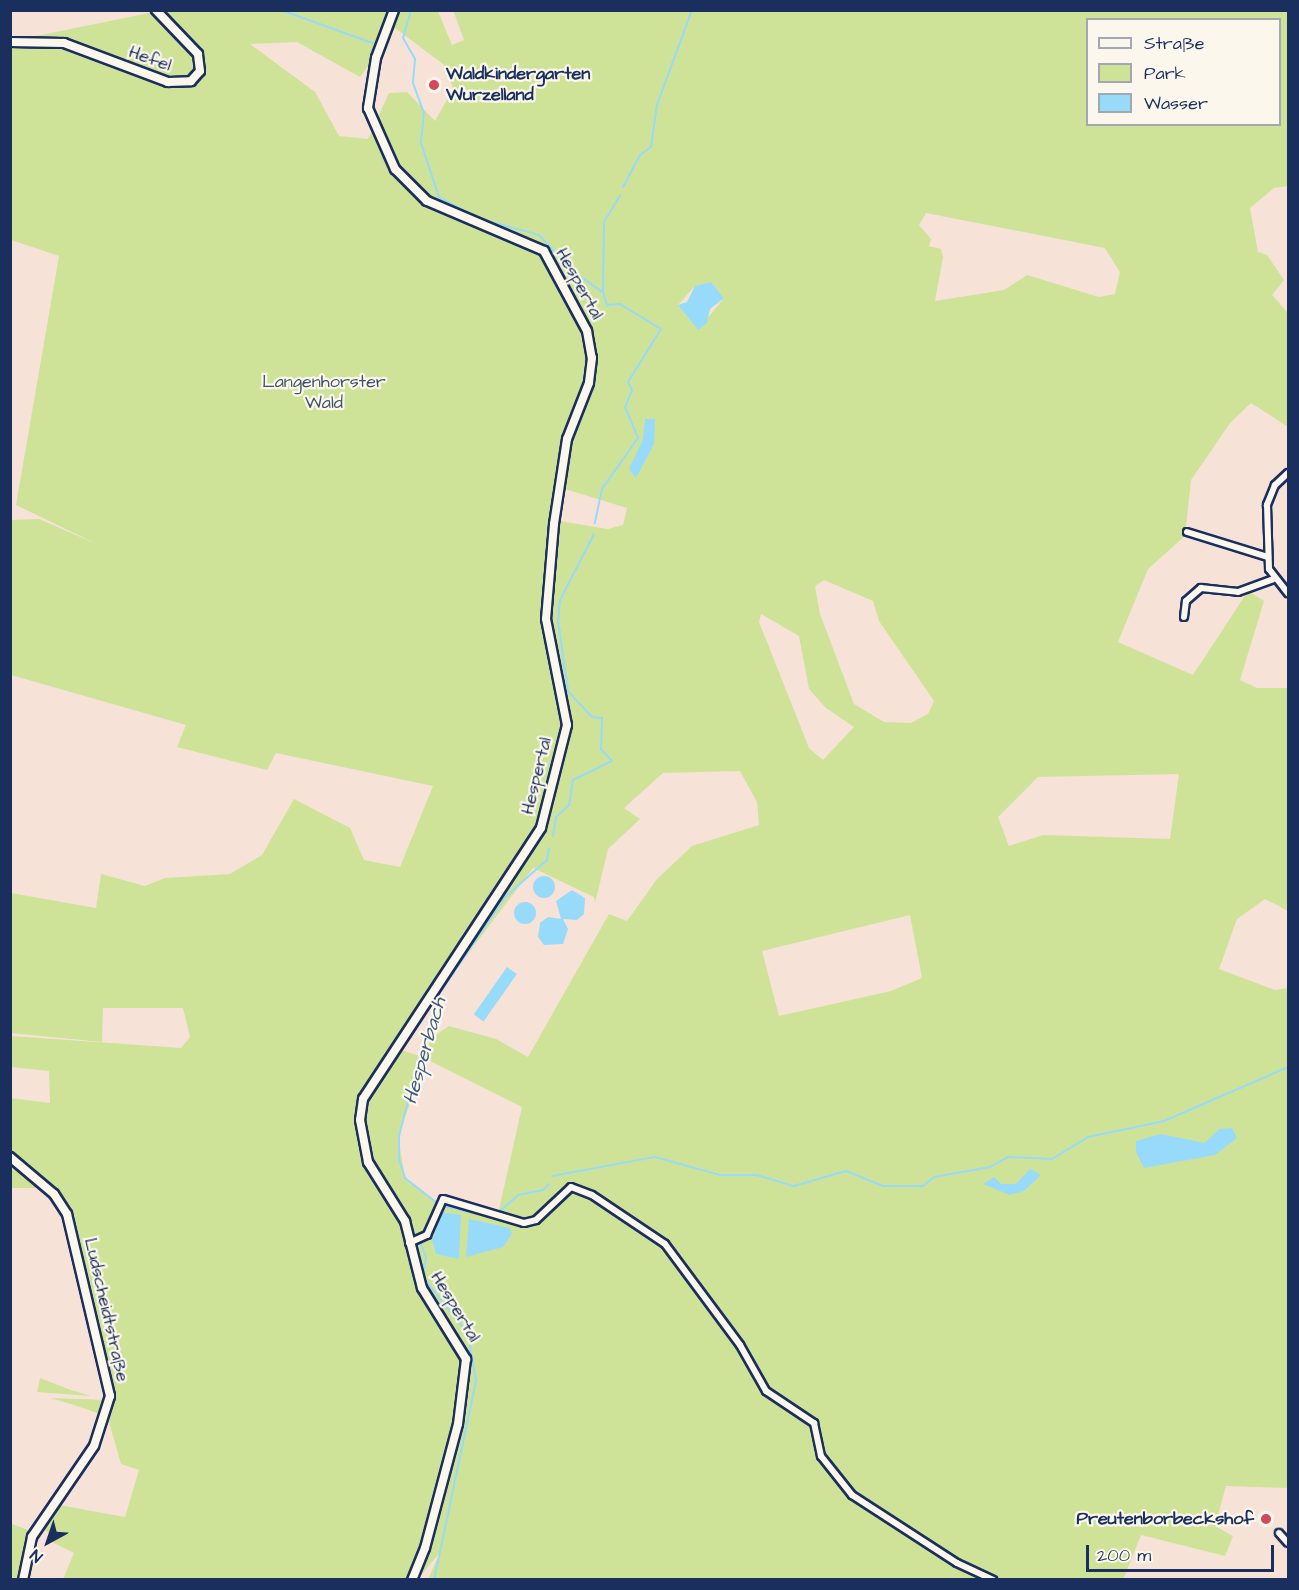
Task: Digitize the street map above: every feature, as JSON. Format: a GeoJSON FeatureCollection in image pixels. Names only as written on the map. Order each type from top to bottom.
{"type":"FeatureCollection","features":[{"type":"Feature","properties":{"kind":"main road","name":"Hespertal"},"geometry":{"type":"LineString","coordinates":[[394,10],[374,66],[368,108],[394,169],[427,201],[544,251],[587,331],[592,358],[589,382],[567,439],[554,524],[546,619],[567,725],[541,828],[363,1100],[360,1120],[368,1162],[397,1205],[410,1243],[416,1277],[459,1340],[468,1377],[425,1548],[412,1580]]}},
{"type":"Feature","properties":{"kind":"street","name":"Hefel"},"geometry":{"type":"LineString","coordinates":[[10,42],[64,43],[168,82],[191,81],[200,71],[198,54],[156,10]]}},
{"type":"Feature","properties":{"kind":"street"},"geometry":{"type":"LineString","coordinates":[[1288,473],[1270,494],[1268,557],[1273,579],[1288,593]]}},
{"type":"Feature","properties":{"kind":"street"},"geometry":{"type":"LineString","coordinates":[[1187,532],[1268,557]]}},
{"type":"Feature","properties":{"kind":"street"},"geometry":{"type":"LineString","coordinates":[[1184,617],[1186,601],[1201,588],[1238,592],[1273,579]]}},
{"type":"Feature","properties":{"kind":"street","name":"Ludscheidtstraße"},"geometry":{"type":"LineString","coordinates":[[10,1157],[54,1194],[67,1214],[110,1396],[94,1446],[32,1537],[23,1580]]}},
{"type":"Feature","properties":{"kind":"street"},"geometry":{"type":"LineString","coordinates":[[410,1243],[428,1235],[443,1199],[531,1222],[574,1187],[665,1244],[740,1345],[766,1391],[814,1423],[821,1456],[852,1496],[957,1563],[993,1580]]}},
{"type":"Feature","properties":{"kind":"street"},"geometry":{"type":"LineString","coordinates":[[1280,1533],[1288,1543]]}},
{"type":"Feature","properties":{"kind":"green space","name":"Langenhorster Wald"},"geometry":{"type":"Polygon","coordinates":[[[164,10],[438,11],[452,45],[464,40],[453,10],[1288,11],[1288,186],[1274,188],[1250,208],[1258,252],[1267,255],[1284,280],[1272,295],[1288,313],[1288,427],[1251,403],[1230,423],[1191,480],[1185,536],[1148,569],[1118,642],[1193,675],[1248,591],[1264,601],[1240,680],[1257,688],[1288,688],[1288,911],[1265,899],[1237,919],[1219,969],[1275,990],[1288,988],[1288,1488],[1226,1486],[1215,1526],[1233,1536],[1225,1556],[1141,1535],[1123,1580],[428,1579],[441,1551],[418,1579],[63,1579],[74,1553],[50,1541],[53,1536],[42,1528],[59,1505],[125,1517],[139,1470],[121,1464],[109,1422],[112,1379],[89,1302],[74,1220],[54,1187],[11,1153],[10,1098],[50,1103],[49,1071],[11,1067],[11,1036],[181,1048],[190,1037],[183,1008],[103,1008],[102,1042],[11,1033],[11,893],[96,908],[101,874],[145,886],[165,878],[230,874],[262,855],[294,799],[350,828],[364,860],[400,867],[433,786],[276,753],[267,770],[177,747],[186,725],[11,675],[11,520],[39,519],[99,545],[16,505],[59,256],[11,240],[11,41],[164,10]],[[395,28],[360,77],[297,42],[250,44],[315,92],[339,136],[368,139],[389,93],[407,92],[435,121],[453,89],[447,67],[395,28]],[[926,213],[919,225],[931,239],[929,246],[941,249],[943,257],[935,301],[1004,290],[1027,275],[1099,297],[1115,294],[1120,272],[1105,248],[926,213]],[[711,282],[695,286],[678,305],[698,330],[724,298],[711,282]],[[565,489],[560,521],[608,529],[623,525],[627,508],[565,489]],[[824,580],[815,586],[820,614],[854,704],[884,722],[911,723],[928,714],[934,701],[879,621],[873,601],[824,580]],[[761,614],[759,622],[809,748],[823,760],[854,727],[826,708],[809,689],[799,636],[761,614]],[[740,771],[663,773],[624,808],[640,819],[608,849],[595,903],[594,897],[533,868],[375,1076],[357,1119],[368,1159],[402,1215],[392,1193],[369,1158],[359,1119],[398,1049],[426,1058],[430,1039],[449,1026],[496,1039],[528,1057],[609,914],[627,921],[657,879],[692,846],[759,825],[757,802],[740,771]],[[1179,774],[1038,777],[998,817],[1009,846],[1043,835],[1170,839],[1179,774]],[[910,915],[762,951],[779,1016],[891,991],[922,978],[910,915]],[[426,1059],[398,1136],[405,1178],[440,1206],[443,1199],[524,1224],[537,1220],[552,1205],[530,1222],[498,1214],[522,1107],[426,1059]]]}},
{"type":"Feature","properties":{"kind":"green space"},"geometry":{"type":"Polygon","coordinates":[[[11,1163],[41,1188],[11,1188],[11,1163]]]}},
{"type":"Feature","properties":{"kind":"green space"},"geometry":{"type":"Polygon","coordinates":[[[40,1378],[71,1390],[91,1396],[37,1392],[40,1378]]]}},
{"type":"Feature","properties":{"kind":"green space"},"geometry":{"type":"Polygon","coordinates":[[[50,1398],[106,1400],[103,1415],[50,1398]]]}},
{"type":"Feature","properties":{"kind":"green space"},"geometry":{"type":"Polygon","coordinates":[[[10,1523],[30,1531],[20,1579],[11,1579],[10,1523]]]}},
{"type":"Feature","properties":{"kind":"water"},"geometry":{"type":"Polygon","coordinates":[[[711,282],[724,298],[710,309],[707,323],[698,330],[678,305],[687,302],[695,286],[711,282]]]}},
{"type":"Feature","properties":{"kind":"water"},"geometry":{"type":"Polygon","coordinates":[[[645,419],[655,419],[654,444],[636,478],[629,469],[643,439],[645,419]]]}},
{"type":"Feature","properties":{"kind":"water"},"geometry":{"type":"Polygon","coordinates":[[[544,876],[552,879],[555,887],[552,895],[544,898],[536,895],[533,887],[536,879],[544,876]]]}},
{"type":"Feature","properties":{"kind":"water"},"geometry":{"type":"Polygon","coordinates":[[[572,890],[585,898],[584,914],[577,920],[563,919],[568,929],[563,944],[544,945],[538,937],[540,923],[548,917],[561,919],[556,901],[572,890]]]}},
{"type":"Feature","properties":{"kind":"water"},"geometry":{"type":"Polygon","coordinates":[[[525,902],[533,905],[536,913],[533,921],[525,924],[517,921],[514,913],[517,905],[525,902]]]}},
{"type":"Feature","properties":{"kind":"water"},"geometry":{"type":"Polygon","coordinates":[[[507,967],[517,974],[484,1021],[474,1015],[507,967]]]}},
{"type":"Feature","properties":{"kind":"water"},"geometry":{"type":"Polygon","coordinates":[[[1232,1128],[1237,1138],[1215,1155],[1144,1168],[1136,1152],[1136,1141],[1161,1134],[1205,1143],[1219,1129],[1232,1128]]]}},
{"type":"Feature","properties":{"kind":"water"},"geometry":{"type":"Polygon","coordinates":[[[1030,1169],[1041,1175],[1024,1191],[1010,1195],[983,1184],[994,1177],[1001,1184],[1016,1184],[1030,1169]]]}},
{"type":"Feature","properties":{"kind":"water"},"geometry":{"type":"Polygon","coordinates":[[[441,1212],[461,1215],[459,1259],[436,1254],[432,1240],[441,1212]]]}},
{"type":"Feature","properties":{"kind":"water"},"geometry":{"type":"Polygon","coordinates":[[[469,1219],[510,1228],[512,1234],[503,1247],[466,1257],[469,1219]]]}},
{"type":"Feature","properties":{"kind":"waterway"},"geometry":{"type":"LineString","coordinates":[[281,10],[372,43]]}},
{"type":"Feature","properties":{"kind":"waterway","name":"Hesperbach"},"geometry":{"type":"LineString","coordinates":[[411,10],[403,38],[415,59],[413,83],[424,113],[421,143],[439,197],[477,218],[539,235],[571,270],[603,292],[607,305],[620,304],[661,329],[628,382],[632,390],[625,407],[638,438],[602,489],[595,523]]}},
{"type":"Feature","properties":{"kind":"waterway"},"geometry":{"type":"LineString","coordinates":[[623,187],[640,155],[651,147],[657,105],[692,10]]}},
{"type":"Feature","properties":{"kind":"waterway"},"geometry":{"type":"LineString","coordinates":[[603,292],[604,222],[620,195]]}},
{"type":"Feature","properties":{"kind":"waterway","name":"Hesperbach"},"geometry":{"type":"LineString","coordinates":[[553,836],[556,817],[569,805],[573,780],[612,761],[601,749],[602,718],[592,717],[568,691],[558,621],[560,600],[594,534]]}},
{"type":"Feature","properties":{"kind":"waterway","name":"Hesperbach"},"geometry":{"type":"LineString","coordinates":[[437,1203],[405,1178],[399,1160],[399,1136],[422,1048],[434,1032],[437,997],[505,897],[547,860],[549,848]]}},
{"type":"Feature","properties":{"kind":"waterway"},"geometry":{"type":"LineString","coordinates":[[552,1176],[655,1157],[720,1175],[757,1175],[794,1186],[846,1171],[883,1186],[923,1186],[934,1177],[990,1167],[1008,1157],[1052,1159],[1088,1137],[1164,1121],[1288,1067]]}},
{"type":"Feature","properties":{"kind":"waterway"},"geometry":{"type":"LineString","coordinates":[[497,1214],[518,1195],[543,1190],[549,1184]]}},
{"type":"Feature","properties":{"kind":"waterway"},"geometry":{"type":"LineString","coordinates":[[421,1237],[437,1204]]}},
{"type":"Feature","properties":{"kind":"waterway"},"geometry":{"type":"LineString","coordinates":[[442,1206],[493,1217]]}},
{"type":"Feature","properties":{"kind":"waterway","name":"Hesperbach"},"geometry":{"type":"LineString","coordinates":[[421,1244],[426,1258],[423,1277],[468,1334],[476,1381],[434,1580]]}},
{"type":"Feature","properties":{"kind":"place","name":"Waldkindergarten Wurzelland"},"geometry":{"type":"Point","coordinates":[434,85]}},
{"type":"Feature","properties":{"kind":"place","name":"Preutenborbeckshof"},"geometry":{"type":"Point","coordinates":[1266,1519]}}]}
